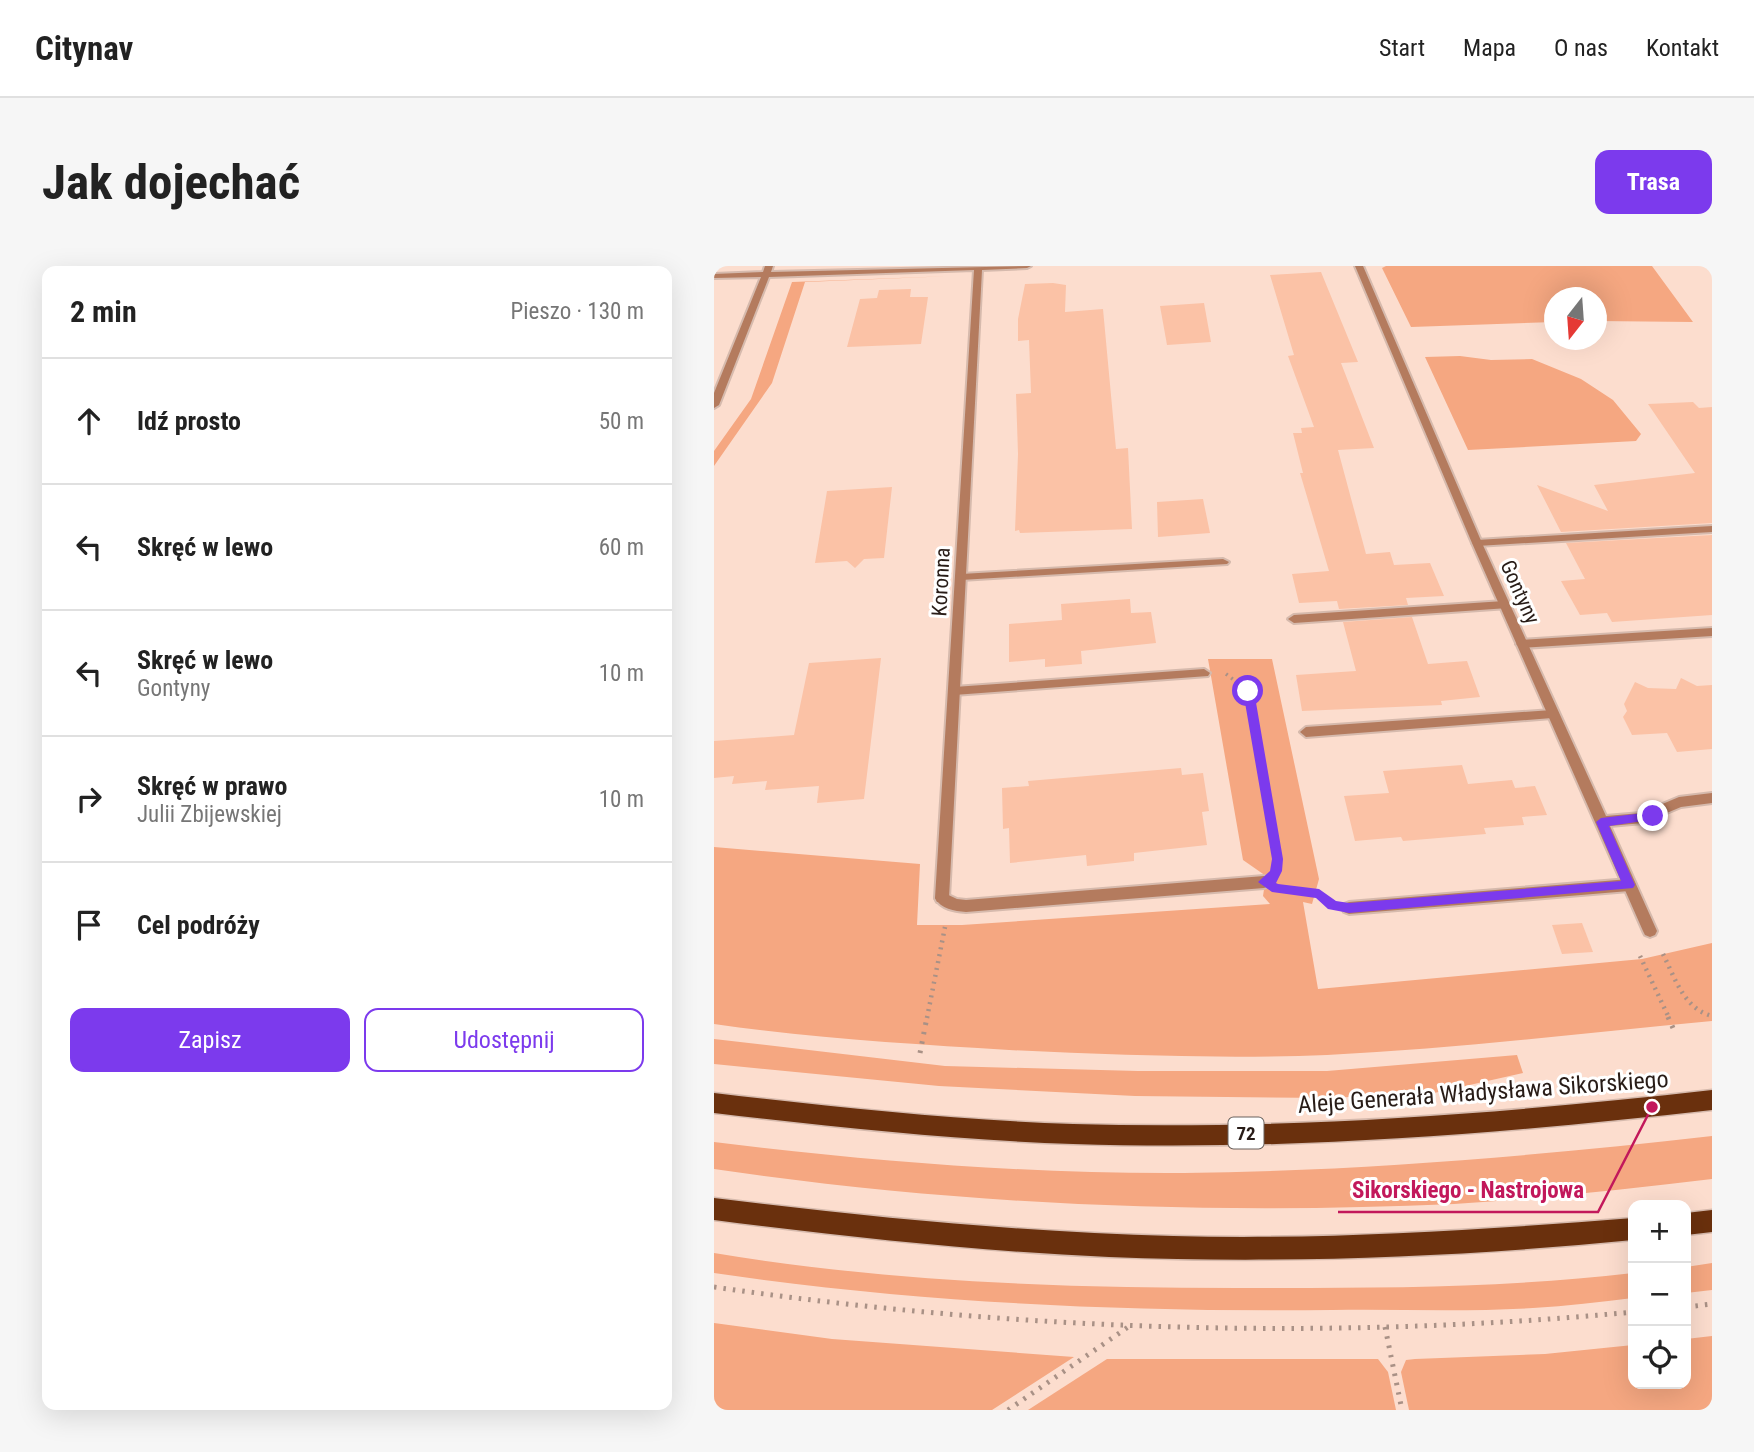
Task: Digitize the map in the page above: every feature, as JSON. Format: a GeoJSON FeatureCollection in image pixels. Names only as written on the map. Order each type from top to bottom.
{"type":"FeatureCollection","features":[{"type":"Feature","properties":{"kind":"main road","name":"Aleje Generała Władysława Sikorskiego"},"geometry":{"type":"LineString","coordinates":[[714,1103],[926,1125],[1060,1133],[1262,1133],[1459,1125],[1712,1100]]}},
{"type":"Feature","properties":{"kind":"main road"},"geometry":{"type":"LineString","coordinates":[[714,1209],[854,1227],[1031,1241],[1240,1248],[1483,1242],[1628,1229]]}},
{"type":"Feature","properties":{"kind":"main road"},"geometry":{"type":"LineString","coordinates":[[1691,1223],[1712,1221]]}},
{"type":"Feature","properties":{"kind":"street"},"geometry":{"type":"LineString","coordinates":[[714,276],[768,270],[1027,266]]}},
{"type":"Feature","properties":{"kind":"street","name":"Gontyny"},"geometry":{"type":"LineString","coordinates":[[1359,266],[1504,606],[1650,931]]}},
{"type":"Feature","properties":{"kind":"street","name":"Koronna"},"geometry":{"type":"LineString","coordinates":[[942,898],[978,268]]}},
{"type":"Feature","properties":{"kind":"street"},"geometry":{"type":"LineString","coordinates":[[714,405],[768,270]]}},
{"type":"Feature","properties":{"kind":"street"},"geometry":{"type":"LineString","coordinates":[[1477,543],[1712,529]]}},
{"type":"Feature","properties":{"kind":"street"},"geometry":{"type":"LineString","coordinates":[[961,577],[1223,562]]}},
{"type":"Feature","properties":{"kind":"street"},"geometry":{"type":"LineString","coordinates":[[1294,619],[1504,606]]}},
{"type":"Feature","properties":{"kind":"street"},"geometry":{"type":"LineString","coordinates":[[1522,644],[1712,632]]}},
{"type":"Feature","properties":{"kind":"street"},"geometry":{"type":"LineString","coordinates":[[954,691],[1204,673]]}},
{"type":"Feature","properties":{"kind":"street"},"geometry":{"type":"LineString","coordinates":[[1306,732],[1552,714]]}},
{"type":"Feature","properties":{"kind":"street"},"geometry":{"type":"LineString","coordinates":[[1601,822],[1643,818],[1679,802],[1712,798]]}},
{"type":"Feature","properties":{"kind":"street"},"geometry":{"type":"LineString","coordinates":[[942,898],[954,905],[966,906],[1264,882]]}},
{"type":"Feature","properties":{"kind":"street"},"geometry":{"type":"LineString","coordinates":[[1349,908],[1629,885]]}},
{"type":"Feature","properties":{"kind":"path"},"geometry":{"type":"LineString","coordinates":[[1204,673],[1227,675],[1248,691],[1277,859],[1276,871],[1271,880],[1264,882]]}},
{"type":"Feature","properties":{"kind":"path"},"geometry":{"type":"LineString","coordinates":[[1264,882],[1276,888],[1319,894],[1332,906],[1349,908]]}},
{"type":"Feature","properties":{"kind":"path"},"geometry":{"type":"LineString","coordinates":[[920,1053],[945,925],[942,898]]}},
{"type":"Feature","properties":{"kind":"path"},"geometry":{"type":"LineString","coordinates":[[1650,931],[1692,1006],[1702,1014],[1712,1016]]}},
{"type":"Feature","properties":{"kind":"path"},"geometry":{"type":"LineString","coordinates":[[1638,951],[1674,1028]]}},
{"type":"Feature","properties":{"kind":"path"},"geometry":{"type":"LineString","coordinates":[[714,1287],[784,1298],[1131,1325],[1301,1328],[1511,1324],[1628,1312]]}},
{"type":"Feature","properties":{"kind":"path"},"geometry":{"type":"LineString","coordinates":[[1691,1306],[1712,1304]]}},
{"type":"Feature","properties":{"kind":"path"},"geometry":{"type":"LineString","coordinates":[[1008,1410],[1131,1325]]}},
{"type":"Feature","properties":{"kind":"path"},"geometry":{"type":"LineString","coordinates":[[1385,1327],[1402,1410]]}},
{"type":"Feature","properties":{"kind":"shaded area"},"geometry":{"type":"Polygon","coordinates":[[[1652,266],[1693,322],[1607,321],[1607,287],[1544,287],[1544,322],[1411,327],[1382,268],[1652,266]]]}},
{"type":"Feature","properties":{"kind":"shaded area"},"geometry":{"type":"Polygon","coordinates":[[[952,276],[805,282],[772,383],[714,466],[714,451],[751,399],[792,282],[952,276]]]}},
{"type":"Feature","properties":{"kind":"shaded area"},"geometry":{"type":"Polygon","coordinates":[[[1460,356],[1491,360],[1532,359],[1581,379],[1613,400],[1641,434],[1636,441],[1468,450],[1425,357],[1460,356]]]}},
{"type":"Feature","properties":{"kind":"shaded area"},"geometry":{"type":"Polygon","coordinates":[[[1208,659],[1272,659],[1319,879],[1312,904],[1303,902],[1318,989],[1642,959],[1712,943],[1712,1021],[1423,1049],[1248,1057],[972,1048],[824,1037],[714,1024],[714,847],[920,864],[917,925],[962,925],[1270,904],[1263,896],[1266,876],[1243,860],[1208,659]]]}},
{"type":"Feature","properties":{"kind":"shaded area"},"geometry":{"type":"Polygon","coordinates":[[[714,1039],[945,1066],[1138,1071],[1327,1071],[1517,1055],[1523,1073],[1434,1093],[1329,1098],[1135,1096],[939,1086],[714,1064],[714,1039]]]}},
{"type":"Feature","properties":{"kind":"shaded area"},"geometry":{"type":"Polygon","coordinates":[[[1712,1136],[1712,1179],[1454,1204],[1268,1208],[1083,1204],[898,1191],[714,1169],[714,1142],[948,1165],[1184,1173],[1448,1161],[1712,1136]]]}},
{"type":"Feature","properties":{"kind":"shaded area"},"geometry":{"type":"Polygon","coordinates":[[[714,1253],[854,1272],[1067,1286],[1456,1286],[1628,1274],[1628,1299],[1546,1307],[1458,1310],[1100,1307],[868,1292],[714,1273],[714,1253]]]}},
{"type":"Feature","properties":{"kind":"shaded area"},"geometry":{"type":"Polygon","coordinates":[[[1712,1263],[1712,1290],[1691,1292],[1691,1266],[1712,1263]]]}},
{"type":"Feature","properties":{"kind":"shaded area"},"geometry":{"type":"Polygon","coordinates":[[[714,1323],[832,1339],[1074,1357],[992,1410],[714,1410],[714,1323]]]}},
{"type":"Feature","properties":{"kind":"shaded area"},"geometry":{"type":"Polygon","coordinates":[[[1712,1336],[1712,1410],[1409,1410],[1401,1372],[1406,1360],[1545,1354],[1628,1346],[1628,1389],[1691,1389],[1691,1338],[1712,1336]]]}},
{"type":"Feature","properties":{"kind":"shaded area"},"geometry":{"type":"Polygon","coordinates":[[[1107,1359],[1378,1359],[1388,1372],[1396,1410],[1028,1410],[1107,1359]]]}},
{"type":"Feature","properties":{"kind":"building"},"geometry":{"type":"Polygon","coordinates":[[[1321,272],[1358,362],[1341,363],[1374,448],[1338,450],[1366,554],[1390,552],[1394,565],[1430,563],[1444,596],[1406,598],[1408,605],[1339,609],[1337,601],[1299,603],[1292,574],[1329,571],[1300,473],[1303,473],[1293,433],[1302,433],[1301,428],[1314,427],[1288,356],[1294,355],[1270,275],[1321,272]]]}},
{"type":"Feature","properties":{"kind":"building"},"geometry":{"type":"Polygon","coordinates":[[[1025,284],[1066,285],[1065,312],[1103,309],[1116,449],[1128,448],[1132,529],[1015,531],[1018,454],[1016,394],[1031,393],[1029,340],[1018,341],[1018,319],[1025,284]]]}},
{"type":"Feature","properties":{"kind":"building"},"geometry":{"type":"Polygon","coordinates":[[[911,289],[910,297],[928,297],[921,344],[847,347],[860,299],[877,298],[879,290],[911,289]]]}},
{"type":"Feature","properties":{"kind":"building"},"geometry":{"type":"Polygon","coordinates":[[[1204,303],[1211,342],[1167,345],[1160,306],[1204,303]]]}},
{"type":"Feature","properties":{"kind":"building"},"geometry":{"type":"Polygon","coordinates":[[[1693,402],[1699,408],[1712,407],[1712,523],[1561,532],[1537,485],[1608,511],[1594,485],[1695,473],[1648,404],[1693,402]]]}},
{"type":"Feature","properties":{"kind":"building"},"geometry":{"type":"Polygon","coordinates":[[[892,487],[884,558],[864,559],[855,568],[847,561],[815,563],[827,491],[892,487]]]}},
{"type":"Feature","properties":{"kind":"building"},"geometry":{"type":"Polygon","coordinates":[[[1203,499],[1210,533],[1158,537],[1157,502],[1203,499]]]}},
{"type":"Feature","properties":{"kind":"building"},"geometry":{"type":"Polygon","coordinates":[[[1712,535],[1712,615],[1612,622],[1607,613],[1580,615],[1561,581],[1585,579],[1566,543],[1712,535]]]}},
{"type":"Feature","properties":{"kind":"building"},"geometry":{"type":"Polygon","coordinates":[[[1130,599],[1131,613],[1151,612],[1156,643],[1081,651],[1082,664],[1045,667],[1045,659],[1009,662],[1009,624],[1062,620],[1061,604],[1130,599]]]}},
{"type":"Feature","properties":{"kind":"building"},"geometry":{"type":"Polygon","coordinates":[[[1412,617],[1428,664],[1467,661],[1480,697],[1441,701],[1442,705],[1302,711],[1296,675],[1356,671],[1343,622],[1412,617]]]}},
{"type":"Feature","properties":{"kind":"building"},"geometry":{"type":"Polygon","coordinates":[[[881,658],[864,799],[817,803],[819,786],[765,790],[767,781],[732,784],[734,776],[714,778],[714,741],[794,735],[809,663],[881,658]]]}},
{"type":"Feature","properties":{"kind":"building"},"geometry":{"type":"Polygon","coordinates":[[[1681,678],[1697,686],[1712,685],[1712,749],[1677,752],[1667,733],[1632,735],[1623,717],[1627,711],[1624,704],[1635,682],[1648,688],[1676,689],[1681,678]]]}},
{"type":"Feature","properties":{"kind":"building"},"geometry":{"type":"Polygon","coordinates":[[[1462,765],[1468,784],[1512,780],[1515,788],[1535,786],[1547,815],[1522,817],[1524,825],[1484,828],[1486,834],[1403,841],[1401,837],[1355,841],[1344,796],[1389,793],[1383,771],[1462,765]]]}},
{"type":"Feature","properties":{"kind":"building"},"geometry":{"type":"Polygon","coordinates":[[[1181,768],[1182,775],[1203,773],[1209,811],[1202,812],[1207,845],[1134,853],[1134,861],[1087,866],[1086,855],[1010,863],[1009,828],[1003,829],[1002,788],[1029,786],[1028,781],[1181,768]]]}},
{"type":"Feature","properties":{"kind":"building"},"geometry":{"type":"Polygon","coordinates":[[[1582,923],[1593,952],[1562,954],[1552,925],[1582,923]]]}},
{"type":"Feature","properties":{"kind":"place","name":"Sikorskiego - Nastrojowa"},"geometry":{"type":"Point","coordinates":[1652,1107]}},
{"type":"Feature","properties":{"kind":"route"},"geometry":{"type":"LineString","coordinates":[[1248,691],[1277,859],[1276,871],[1271,880],[1264,882],[1276,888],[1319,894],[1332,906],[1349,908],[1629,885],[1601,822],[1653,816]]}}]}
